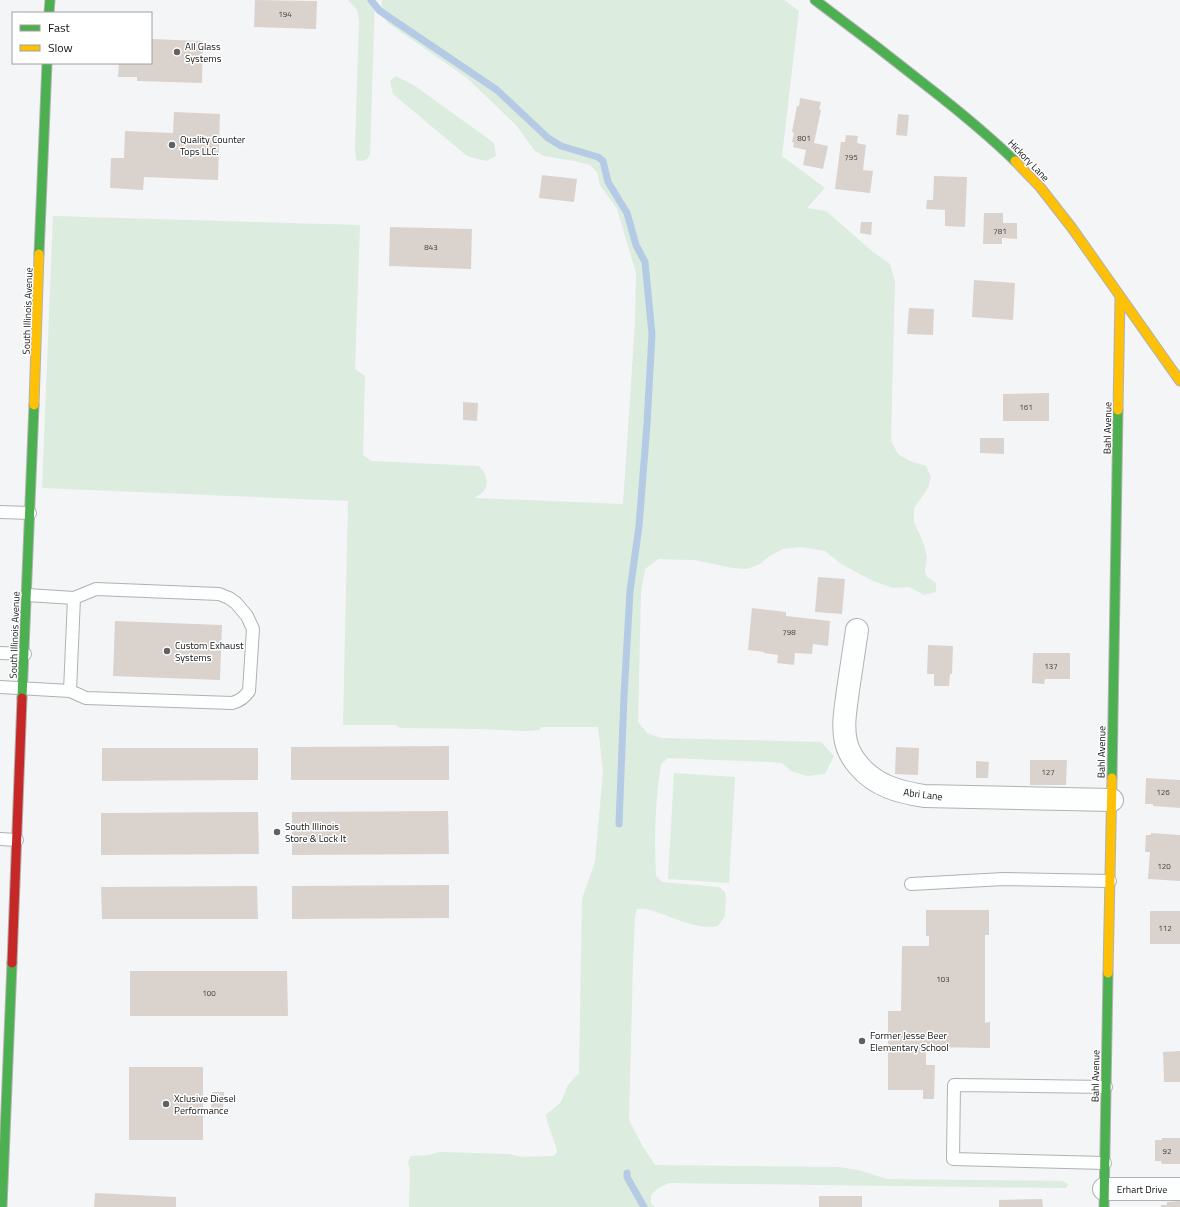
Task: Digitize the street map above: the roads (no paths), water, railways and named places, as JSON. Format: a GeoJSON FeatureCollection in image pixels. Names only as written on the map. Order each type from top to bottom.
{"type":"FeatureCollection","features":[{"type":"Feature","properties":{"kind":"street"},"geometry":{"type":"LineString","coordinates":[[49,12],[50,0]]}},
{"type":"Feature","properties":{"kind":"street","name":"Hickory Lane"},"geometry":{"type":"LineString","coordinates":[[815,0],[853,28],[973,123],[1035,181],[1055,205],[1180,381]]}},
{"type":"Feature","properties":{"kind":"street","name":"South Illinois Avenue"},"geometry":{"type":"LineString","coordinates":[[2,1207],[6,991],[17,840],[47,64]]}},
{"type":"Feature","properties":{"kind":"street","name":"Bahl Avenue"},"geometry":{"type":"LineString","coordinates":[[1104,1198],[1120,297]]}},
{"type":"Feature","properties":{"kind":"street","name":"Abri Lane"},"geometry":{"type":"LineString","coordinates":[[857,630],[844,728],[846,742],[850,753],[865,773],[877,782],[905,793],[924,796],[1112,800]]}},
{"type":"Feature","properties":{"kind":"street","name":"Erhart Drive"},"geometry":{"type":"LineString","coordinates":[[1104,1198],[1180,1190]]}},
{"type":"Feature","properties":{"kind":"lane"},"geometry":{"type":"LineString","coordinates":[[0,512],[30,513]]}},
{"type":"Feature","properties":{"kind":"lane"},"geometry":{"type":"LineString","coordinates":[[0,688],[70,690],[86,698],[232,703],[239,701],[246,696],[249,691],[252,629],[247,616],[236,603],[229,598],[219,594],[96,589],[74,598],[27,595]]}},
{"type":"Feature","properties":{"kind":"lane"},"geometry":{"type":"LineString","coordinates":[[70,690],[74,598]]}},
{"type":"Feature","properties":{"kind":"lane"},"geometry":{"type":"LineString","coordinates":[[0,653],[25,654]]}},
{"type":"Feature","properties":{"kind":"lane"},"geometry":{"type":"LineString","coordinates":[[0,839],[17,840]]}},
{"type":"Feature","properties":{"kind":"lane"},"geometry":{"type":"LineString","coordinates":[[911,884],[1004,879],[1110,881]]}},
{"type":"Feature","properties":{"kind":"lane"},"geometry":{"type":"LineString","coordinates":[[1105,1163],[953,1159],[954,1085],[1106,1087]]}},
{"type":"Feature","properties":{"kind":"waterway"},"geometry":{"type":"LineString","coordinates":[[371,0],[379,10]]}},
{"type":"Feature","properties":{"kind":"waterway"},"geometry":{"type":"LineString","coordinates":[[380,11],[497,90],[548,138],[561,146],[598,157],[603,161],[608,182],[627,213],[636,245],[645,262],[652,334],[639,526],[630,591],[619,824]]}},
{"type":"Feature","properties":{"kind":"waterway"},"geometry":{"type":"LineString","coordinates":[[627,1173],[627,1177],[644,1207]]}},
{"type":"Feature","properties":{"kind":"place","name":"All Glass Systems"},"geometry":{"type":"Point","coordinates":[177,52]}},
{"type":"Feature","properties":{"kind":"place","name":"Quality Counter Tops LLC."},"geometry":{"type":"Point","coordinates":[172,145]}},
{"type":"Feature","properties":{"kind":"place","name":"Custom Exhaust Systems"},"geometry":{"type":"Point","coordinates":[167,651]}},
{"type":"Feature","properties":{"kind":"place","name":"South Illinois Store & Lock It"},"geometry":{"type":"Point","coordinates":[277,832]}},
{"type":"Feature","properties":{"kind":"place","name":"Former Jesse Beer Elementary School"},"geometry":{"type":"Point","coordinates":[862,1041]}},
{"type":"Feature","properties":{"kind":"place","name":"Xclusive Diesel Performance"},"geometry":{"type":"Point","coordinates":[166,1104]}}]}
